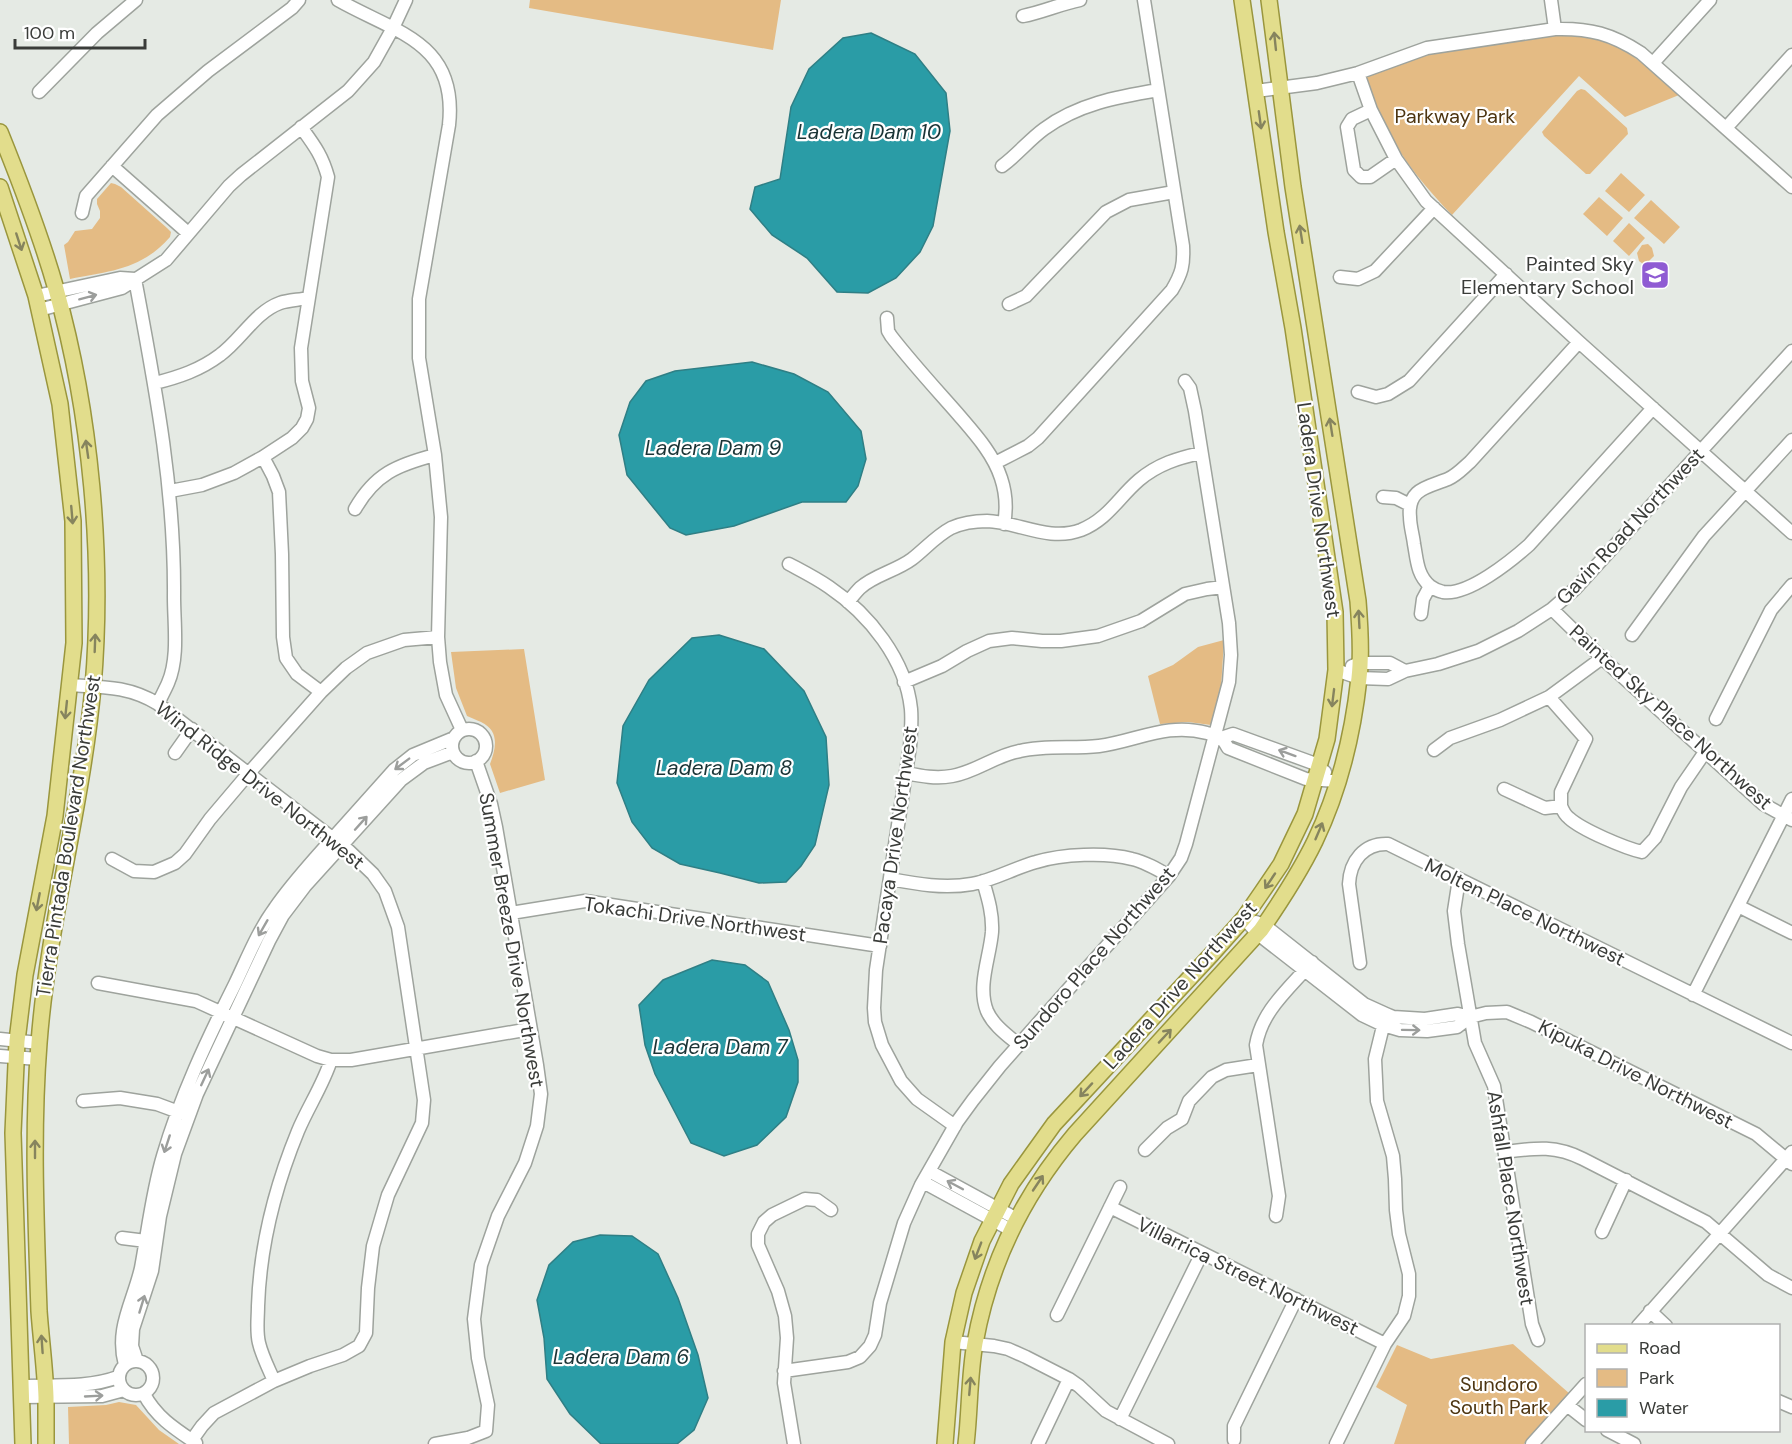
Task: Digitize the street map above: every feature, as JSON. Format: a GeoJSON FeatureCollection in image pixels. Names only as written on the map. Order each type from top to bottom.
{"type":"FeatureCollection","features":[{"type":"Feature","properties":{"kind":"main road","name":"Ladera Drive Northwest"},"geometry":{"type":"LineString","coordinates":[[945,1444],[953,1342],[967,1284],[982,1241],[1011,1184],[1054,1124],[1244,918],[1281,864],[1305,814],[1327,739],[1336,670],[1335,612],[1242,0]]}},
{"type":"Feature","properties":{"kind":"main road","name":"Ladera Drive Northwest"},"geometry":{"type":"LineString","coordinates":[[966,1444],[969,1384],[982,1309],[993,1272],[1014,1224],[1054,1159],[1261,929],[1281,901],[1315,842],[1328,811],[1347,748],[1359,671],[1358,601],[1279,88],[1269,0]]}},
{"type":"Feature","properties":{"kind":"main road","name":"Tierra Pintada Boulevard Northwest"},"geometry":{"type":"LineString","coordinates":[[0,132],[32,213],[58,298],[83,423],[93,510],[96,603],[93,687],[80,785],[45,981],[38,1059],[35,1178],[46,1444]]}},
{"type":"Feature","properties":{"kind":"main road","name":"Tierra Pintada Boulevard Northwest"},"geometry":{"type":"LineString","coordinates":[[0,187],[38,303],[60,404],[73,521],[74,643],[55,816],[25,975],[16,1057],[13,1133],[23,1444]]}},
{"type":"Feature","properties":{"kind":"street"},"geometry":{"type":"LineString","coordinates":[[39,92],[97,33],[136,0]]}},
{"type":"Feature","properties":{"kind":"street"},"geometry":{"type":"LineString","coordinates":[[82,213],[86,196],[157,115],[180,94],[292,8],[299,0]]}},
{"type":"Feature","properties":{"kind":"street"},"geometry":{"type":"LineString","coordinates":[[337,842],[394,770],[413,755],[458,734],[471,729],[477,730],[485,740],[485,751],[476,761],[465,762],[459,760],[453,752],[452,744],[458,734],[446,695],[438,637],[441,517],[435,455],[419,358],[419,299],[449,125],[451,107],[449,88],[434,58],[417,41],[338,0]]}},
{"type":"Feature","properties":{"kind":"street"},"geometry":{"type":"LineString","coordinates":[[38,303],[122,288],[166,260],[229,186],[348,91],[374,62],[406,0]]}},
{"type":"Feature","properties":{"kind":"street"},"geometry":{"type":"LineString","coordinates":[[1023,16],[1041,13],[1056,5],[1080,0]]}},
{"type":"Feature","properties":{"kind":"street"},"geometry":{"type":"LineString","coordinates":[[995,463],[1028,446],[1038,438],[1172,290],[1182,273],[1183,246],[1144,0]]}},
{"type":"Feature","properties":{"kind":"street"},"geometry":{"type":"LineString","coordinates":[[1551,0],[1555,28]]}},
{"type":"Feature","properties":{"kind":"street"},"geometry":{"type":"LineString","coordinates":[[1653,63],[1710,0]]}},
{"type":"Feature","properties":{"kind":"street"},"geometry":{"type":"LineString","coordinates":[[1256,91],[1317,83],[1358,73],[1427,48],[1555,28],[1576,28],[1601,32],[1625,42],[1653,63],[1792,187]]}},
{"type":"Feature","properties":{"kind":"street"},"geometry":{"type":"LineString","coordinates":[[1726,128],[1792,55]]}},
{"type":"Feature","properties":{"kind":"street"},"geometry":{"type":"LineString","coordinates":[[1358,73],[1371,110],[1396,159],[1434,208],[1792,533]]}},
{"type":"Feature","properties":{"kind":"street"},"geometry":{"type":"LineString","coordinates":[[1002,166],[1044,129],[1064,116],[1107,99],[1158,90]]}},
{"type":"Feature","properties":{"kind":"street"},"geometry":{"type":"LineString","coordinates":[[1371,110],[1352,119],[1347,127],[1354,170],[1361,177],[1370,177],[1396,159]]}},
{"type":"Feature","properties":{"kind":"street"},"geometry":{"type":"LineString","coordinates":[[170,491],[202,485],[234,473],[263,458],[292,438],[307,419],[309,408],[302,381],[301,348],[328,177],[318,149],[301,127]]}},
{"type":"Feature","properties":{"kind":"street"},"geometry":{"type":"LineString","coordinates":[[112,166],[188,233]]}},
{"type":"Feature","properties":{"kind":"street"},"geometry":{"type":"LineString","coordinates":[[1009,304],[1026,296],[1106,212],[1129,200],[1174,192]]}},
{"type":"Feature","properties":{"kind":"street"},"geometry":{"type":"LineString","coordinates":[[1341,277],[1358,279],[1375,271],[1434,208]]}},
{"type":"Feature","properties":{"kind":"street"},"geometry":{"type":"LineString","coordinates":[[1358,392],[1376,397],[1400,388],[1419,371],[1506,274]]}},
{"type":"Feature","properties":{"kind":"street"},"geometry":{"type":"LineString","coordinates":[[135,279],[155,383],[170,491],[175,566],[174,657],[169,682],[158,704]]}},
{"type":"Feature","properties":{"kind":"street"},"geometry":{"type":"LineString","coordinates":[[155,383],[183,376],[220,356],[262,313],[280,303],[308,298]]}},
{"type":"Feature","properties":{"kind":"street"},"geometry":{"type":"LineString","coordinates":[[887,318],[888,331],[891,336],[974,432],[995,463],[1004,492],[1006,512],[1004,524]]}},
{"type":"Feature","properties":{"kind":"street"},"geometry":{"type":"LineString","coordinates":[[1579,342],[1470,462],[1449,478],[1426,486],[1417,493],[1410,504],[1409,516],[1419,574],[1424,581],[1444,592],[1459,590],[1494,573],[1510,562],[1529,545],[1653,408]]}},
{"type":"Feature","properties":{"kind":"street","name":"Gavin Road Northwest"},"geometry":{"type":"LineString","coordinates":[[1336,670],[1359,671],[1388,679],[1405,671],[1438,664],[1478,651],[1518,631],[1552,609],[1576,588],[1792,351]]}},
{"type":"Feature","properties":{"kind":"street","name":"Sundoro Place Northwest"},"geometry":{"type":"LineString","coordinates":[[784,1371],[848,1362],[860,1357],[870,1346],[875,1335],[880,1304],[898,1240],[926,1177],[955,1126],[987,1080],[1169,876],[1181,858],[1218,736],[1231,666],[1231,639],[1195,411],[1190,388],[1185,381]]}},
{"type":"Feature","properties":{"kind":"street"},"geometry":{"type":"LineString","coordinates":[[1632,635],[1704,536],[1792,440]]}},
{"type":"Feature","properties":{"kind":"street"},"geometry":{"type":"LineString","coordinates":[[848,602],[868,582],[909,561],[950,529],[959,525],[988,521],[1054,534],[1076,532],[1102,518],[1148,473],[1177,458],[1201,453]]}},
{"type":"Feature","properties":{"kind":"street"},"geometry":{"type":"LineString","coordinates":[[355,509],[366,491],[391,471],[404,463],[435,455]]}},
{"type":"Feature","properties":{"kind":"street"},"geometry":{"type":"LineString","coordinates":[[263,458],[279,492],[283,637],[286,658],[297,674],[321,692]]}},
{"type":"Feature","properties":{"kind":"street"},"geometry":{"type":"LineString","coordinates":[[1383,497],[1396,498],[1410,504]]}},
{"type":"Feature","properties":{"kind":"street","name":"Pacaya Drive Northwest"},"geometry":{"type":"LineString","coordinates":[[789,564],[829,586],[861,613],[896,662],[909,698],[912,722],[876,970],[875,1022],[882,1045],[894,1070],[909,1091],[925,1106],[955,1126]]}},
{"type":"Feature","properties":{"kind":"street"},"geometry":{"type":"LineString","coordinates":[[1716,719],[1771,610],[1792,585]]}},
{"type":"Feature","properties":{"kind":"street"},"geometry":{"type":"LineString","coordinates":[[1421,614],[1423,599],[1430,586]]}},
{"type":"Feature","properties":{"kind":"street"},"geometry":{"type":"LineString","coordinates":[[904,682],[942,666],[990,641],[1012,638],[1061,641],[1098,636],[1141,621],[1185,594],[1223,587]]}},
{"type":"Feature","properties":{"kind":"street","name":"Painted Sky Place Northwest"},"geometry":{"type":"LineString","coordinates":[[1552,609],[1763,804],[1788,818]]}},
{"type":"Feature","properties":{"kind":"street"},"geometry":{"type":"LineString","coordinates":[[112,859],[134,871],[153,872],[175,863],[185,854],[210,819],[249,773],[321,692],[346,668],[366,652],[404,640],[438,637]]}},
{"type":"Feature","properties":{"kind":"street"},"geometry":{"type":"LineString","coordinates":[[1434,750],[1449,738],[1500,720],[1549,697],[1602,657]]}},
{"type":"Feature","properties":{"kind":"street","name":"Wind Ridge Drive Northwest"},"geometry":{"type":"LineString","coordinates":[[69,686],[129,690],[158,704],[362,862],[385,891],[398,927],[424,1100],[422,1123],[388,1195],[373,1246],[366,1333],[359,1346],[343,1355],[274,1381]]}},
{"type":"Feature","properties":{"kind":"street"},"geometry":{"type":"LineString","coordinates":[[1549,697],[1586,739],[1562,792],[1560,800],[1565,814],[1577,824],[1626,848],[1642,852],[1655,838],[1681,787],[1705,752]]}},
{"type":"Feature","properties":{"kind":"street"},"geometry":{"type":"LineString","coordinates":[[175,753],[192,729]]}},
{"type":"Feature","properties":{"kind":"street"},"geometry":{"type":"LineString","coordinates":[[906,773],[951,777],[1017,751],[1035,748],[1101,746],[1167,729],[1194,729],[1218,736],[1233,734],[1313,763],[1317,774],[1338,781]]}},
{"type":"Feature","properties":{"kind":"street"},"geometry":{"type":"LineString","coordinates":[[131,1363],[121,1351],[124,1319],[151,1241],[150,1213],[162,1157],[227,1014],[258,936],[274,909],[337,842],[401,780],[424,763],[453,752]]}},
{"type":"Feature","properties":{"kind":"street","name":"Summer Breeze Drive Northwest"},"geometry":{"type":"LineString","coordinates":[[435,1444],[468,1438],[486,1431],[488,1405],[478,1358],[474,1319],[481,1265],[498,1216],[525,1163],[537,1126],[541,1094],[491,804],[476,761]]}},
{"type":"Feature","properties":{"kind":"street"},"geometry":{"type":"LineString","coordinates":[[1504,789],[1545,808],[1561,806]]}},
{"type":"Feature","properties":{"kind":"street"},"geometry":{"type":"LineString","coordinates":[[1693,995],[1738,906],[1788,818],[1792,800]]}},
{"type":"Feature","properties":{"kind":"street","name":"Molten Place Northwest"},"geometry":{"type":"LineString","coordinates":[[1360,963],[1349,873],[1353,863],[1369,847],[1388,844],[1792,1042]]}},
{"type":"Feature","properties":{"kind":"street"},"geometry":{"type":"LineString","coordinates":[[890,879],[931,886],[959,885],[983,881],[1039,861],[1070,856],[1104,855],[1133,859],[1169,876]]}},
{"type":"Feature","properties":{"kind":"street","name":"Ashfall Place Northwest"},"geometry":{"type":"LineString","coordinates":[[1459,879],[1454,911],[1470,1017],[1475,1042],[1494,1086],[1532,1324],[1538,1340]]}},
{"type":"Feature","properties":{"kind":"street"},"geometry":{"type":"LineString","coordinates":[[983,881],[990,905],[992,923],[984,987],[985,1003],[990,1017],[1019,1045]]}},
{"type":"Feature","properties":{"kind":"street","name":"Tokachi Drive Northwest"},"geometry":{"type":"LineString","coordinates":[[511,913],[585,901],[880,946]]}},
{"type":"Feature","properties":{"kind":"street"},"geometry":{"type":"LineString","coordinates":[[1738,906],[1792,933]]}},
{"type":"Feature","properties":{"kind":"street","name":"Kipuka Drive Northwest"},"geometry":{"type":"LineString","coordinates":[[1244,918],[1309,966],[1362,1015],[1384,1020],[1400,1030],[1427,1031],[1457,1027],[1470,1017],[1486,1013],[1508,1012],[1756,1134],[1790,1158]]}},
{"type":"Feature","properties":{"kind":"street"},"geometry":{"type":"LineString","coordinates":[[1276,1216],[1279,1196],[1256,1046],[1264,1019],[1309,966]]}},
{"type":"Feature","properties":{"kind":"street"},"geometry":{"type":"LineString","coordinates":[[98,983],[196,1001],[317,1056],[331,1060],[351,1060],[530,1029]]}},
{"type":"Feature","properties":{"kind":"street"},"geometry":{"type":"LineString","coordinates":[[1336,1444],[1385,1344],[1404,1316],[1409,1296],[1409,1274],[1399,1234],[1396,1210],[1393,1156],[1377,1101],[1375,1059],[1384,1020]]}},
{"type":"Feature","properties":{"kind":"street"},"geometry":{"type":"LineString","coordinates":[[0,1040],[39,1043]]}},
{"type":"Feature","properties":{"kind":"street"},"geometry":{"type":"LineString","coordinates":[[0,1056],[38,1059]]}},
{"type":"Feature","properties":{"kind":"street"},"geometry":{"type":"LineString","coordinates":[[144,1394],[151,1407],[165,1421],[194,1442],[202,1426],[214,1413],[274,1381],[261,1351],[257,1330],[260,1269],[266,1231],[284,1166],[331,1060]]}},
{"type":"Feature","properties":{"kind":"street"},"geometry":{"type":"LineString","coordinates":[[1145,1150],[1167,1128],[1182,1119],[1189,1101],[1212,1077],[1226,1070],[1258,1065]]}},
{"type":"Feature","properties":{"kind":"street"},"geometry":{"type":"LineString","coordinates":[[83,1101],[120,1098],[157,1104],[183,1113]]}},
{"type":"Feature","properties":{"kind":"street"},"geometry":{"type":"LineString","coordinates":[[1505,1152],[1542,1148],[1562,1150],[1583,1158],[1695,1215],[1720,1233],[1768,1275],[1792,1288]]}},
{"type":"Feature","properties":{"kind":"street"},"geometry":{"type":"LineString","coordinates":[[1640,1324],[1790,1158]]}},
{"type":"Feature","properties":{"kind":"street"},"geometry":{"type":"LineString","coordinates":[[926,1177],[1014,1224]]}},
{"type":"Feature","properties":{"kind":"street"},"geometry":{"type":"LineString","coordinates":[[1602,1232],[1626,1180]]}},
{"type":"Feature","properties":{"kind":"street"},"geometry":{"type":"LineString","coordinates":[[1057,1315],[1120,1186]]}},
{"type":"Feature","properties":{"kind":"street"},"geometry":{"type":"LineString","coordinates":[[794,1444],[785,1390],[787,1338],[785,1316],[778,1291],[759,1249],[758,1234],[764,1222],[772,1215],[805,1199],[817,1200],[831,1210]]}},
{"type":"Feature","properties":{"kind":"street","name":"Villarrica Street Northwest"},"geometry":{"type":"LineString","coordinates":[[1110,1207],[1385,1344]]}},
{"type":"Feature","properties":{"kind":"street"},"geometry":{"type":"LineString","coordinates":[[122,1238],[151,1241]]}},
{"type":"Feature","properties":{"kind":"street"},"geometry":{"type":"LineString","coordinates":[[1120,1419],[1202,1253]]}},
{"type":"Feature","properties":{"kind":"street"},"geometry":{"type":"LineString","coordinates":[[1234,1440],[1234,1425],[1296,1299]]}},
{"type":"Feature","properties":{"kind":"street"},"geometry":{"type":"LineString","coordinates":[[1650,1311],[1664,1324]]}},
{"type":"Feature","properties":{"kind":"street"},"geometry":{"type":"LineString","coordinates":[[953,1342],[1008,1349],[1069,1379],[1106,1412],[1162,1443]]}},
{"type":"Feature","properties":{"kind":"street"},"geometry":{"type":"LineString","coordinates":[[131,1363],[146,1364],[153,1373],[150,1389],[144,1394],[136,1395],[124,1390],[120,1383],[118,1377],[121,1370],[131,1363]]}},
{"type":"Feature","properties":{"kind":"street"},"geometry":{"type":"LineString","coordinates":[[22,1392],[45,1391],[118,1377]]}},
{"type":"Feature","properties":{"kind":"street"},"geometry":{"type":"LineString","coordinates":[[1038,1444],[1069,1379]]}},
{"type":"Feature","properties":{"kind":"street"},"geometry":{"type":"LineString","coordinates":[[1532,1444],[1585,1386]]}},
{"type":"Feature","properties":{"kind":"street"},"geometry":{"type":"LineString","coordinates":[[45,1391],[102,1396],[124,1390]]}},
{"type":"Feature","properties":{"kind":"street"},"geometry":{"type":"LineString","coordinates":[[1568,1405],[1585,1418]]}},
{"type":"Feature","properties":{"kind":"street"},"geometry":{"type":"LineString","coordinates":[[1609,1432],[1634,1444]]}},
{"type":"Feature","properties":{"kind":"green space"},"geometry":{"type":"Polygon","coordinates":[[[530,0],[781,0],[773,50],[529,8],[530,0]]]}},
{"type":"Feature","properties":{"kind":"green space","name":"Parkway Park"},"geometry":{"type":"Polygon","coordinates":[[[1561,35],[1589,37],[1627,52],[1679,95],[1625,117],[1579,76],[1452,215],[1425,185],[1393,141],[1366,76],[1431,54],[1561,35]]]}},
{"type":"Feature","properties":{"kind":"green space"},"geometry":{"type":"Polygon","coordinates":[[[1581,89],[1585,90],[1627,128],[1628,134],[1590,174],[1586,174],[1542,132],[1581,89]]]}},
{"type":"Feature","properties":{"kind":"green space"},"geometry":{"type":"Polygon","coordinates":[[[1621,173],[1645,195],[1629,212],[1605,191],[1621,173]]]}},
{"type":"Feature","properties":{"kind":"green space"},"geometry":{"type":"Polygon","coordinates":[[[111,183],[121,187],[167,228],[171,232],[170,237],[159,248],[136,263],[112,271],[70,279],[64,245],[75,231],[92,229],[100,218],[97,199],[111,183]]]}},
{"type":"Feature","properties":{"kind":"green space"},"geometry":{"type":"Polygon","coordinates":[[[1599,197],[1623,218],[1607,236],[1583,214],[1599,197]]]}},
{"type":"Feature","properties":{"kind":"green space"},"geometry":{"type":"Polygon","coordinates":[[[1651,200],[1680,227],[1664,244],[1634,218],[1651,200]]]}},
{"type":"Feature","properties":{"kind":"green space"},"geometry":{"type":"Polygon","coordinates":[[[1629,223],[1645,238],[1629,256],[1613,241],[1629,223]]]}},
{"type":"Feature","properties":{"kind":"green space"},"geometry":{"type":"Polygon","coordinates":[[[1648,244],[1654,256],[1643,264],[1639,261],[1637,253],[1642,245],[1648,244]]]}},
{"type":"Feature","properties":{"kind":"green space"},"geometry":{"type":"Polygon","coordinates":[[[1224,640],[1221,688],[1211,725],[1188,722],[1160,724],[1148,676],[1173,665],[1198,647],[1224,640]]]}},
{"type":"Feature","properties":{"kind":"green space"},"geometry":{"type":"Polygon","coordinates":[[[524,649],[545,780],[500,793],[490,764],[495,746],[494,735],[487,726],[467,716],[456,688],[451,652],[524,649]]]}},
{"type":"Feature","properties":{"kind":"green space","name":"Sundoro South Park"},"geometry":{"type":"Polygon","coordinates":[[[1513,1344],[1570,1394],[1524,1444],[1394,1444],[1407,1405],[1376,1387],[1397,1345],[1431,1359],[1513,1344]]]}},
{"type":"Feature","properties":{"kind":"green space"},"geometry":{"type":"Polygon","coordinates":[[[119,1402],[136,1405],[159,1430],[179,1444],[69,1444],[68,1407],[119,1402]]]}},
{"type":"Feature","properties":{"kind":"water","name":"Ladera Dam 10"},"geometry":{"type":"Polygon","coordinates":[[[871,33],[915,54],[946,93],[950,131],[933,226],[920,252],[896,278],[868,293],[837,292],[807,258],[772,235],[750,209],[755,187],[780,179],[791,107],[809,69],[843,38],[871,33]]]}},
{"type":"Feature","properties":{"kind":"water","name":"Ladera Dam 9"},"geometry":{"type":"Polygon","coordinates":[[[752,362],[794,374],[828,392],[861,431],[866,459],[858,486],[846,502],[802,502],[734,526],[686,535],[670,528],[627,475],[619,435],[630,402],[646,381],[675,371],[752,362]]]}},
{"type":"Feature","properties":{"kind":"water","name":"Ladera Dam 8"},"geometry":{"type":"Polygon","coordinates":[[[719,635],[764,649],[804,691],[826,737],[829,785],[815,845],[801,866],[786,882],[759,883],[680,864],[652,848],[632,822],[617,783],[623,726],[649,680],[692,638],[719,635]]]}},
{"type":"Feature","properties":{"kind":"water","name":"Ladera Dam 7"},"geometry":{"type":"Polygon","coordinates":[[[712,960],[745,965],[768,982],[789,1030],[798,1060],[798,1082],[786,1117],[757,1145],[724,1156],[691,1143],[655,1074],[645,1045],[639,1005],[663,980],[712,960]]]}},
{"type":"Feature","properties":{"kind":"water","name":"Ladera Dam 6"},"geometry":{"type":"Polygon","coordinates":[[[600,1235],[632,1236],[658,1254],[678,1298],[698,1355],[708,1398],[694,1430],[677,1444],[601,1444],[570,1414],[547,1379],[544,1338],[537,1300],[549,1265],[573,1242],[600,1235]]]}},
{"type":"Feature","properties":{"kind":"place","name":"Painted Sky Elementary School"},"geometry":{"type":"Point","coordinates":[1655,275]}}]}
